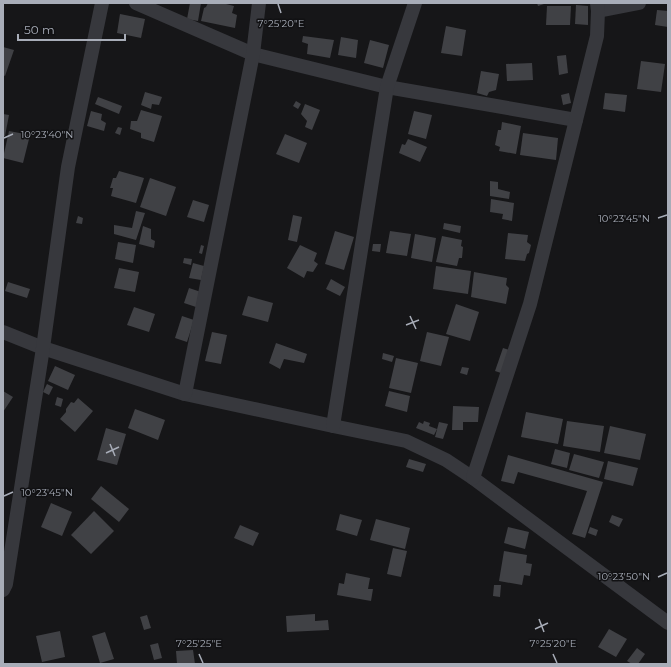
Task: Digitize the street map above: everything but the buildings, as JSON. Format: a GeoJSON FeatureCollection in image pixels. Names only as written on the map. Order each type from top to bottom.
{"type":"FeatureCollection","features":[{"type":"Feature","properties":{"kind":"street"},"geometry":{"type":"LineString","coordinates":[[3,590],[6,584],[43,348],[68,167],[102,3]]}},
{"type":"Feature","properties":{"kind":"street"},"geometry":{"type":"LineString","coordinates":[[136,3],[253,54],[387,87],[576,120]]}},
{"type":"Feature","properties":{"kind":"street"},"geometry":{"type":"LineString","coordinates":[[185,394],[253,54],[259,3]]}},
{"type":"Feature","properties":{"kind":"street"},"geometry":{"type":"LineString","coordinates":[[333,426],[387,87],[415,3]]}},
{"type":"Feature","properties":{"kind":"street"},"geometry":{"type":"LineString","coordinates":[[473,478],[530,304],[597,36],[598,7],[639,3]]}},
{"type":"Feature","properties":{"kind":"street"},"geometry":{"type":"LineString","coordinates":[[3,332],[43,348],[185,394],[406,441],[446,460],[473,478],[668,623]]}}]}
